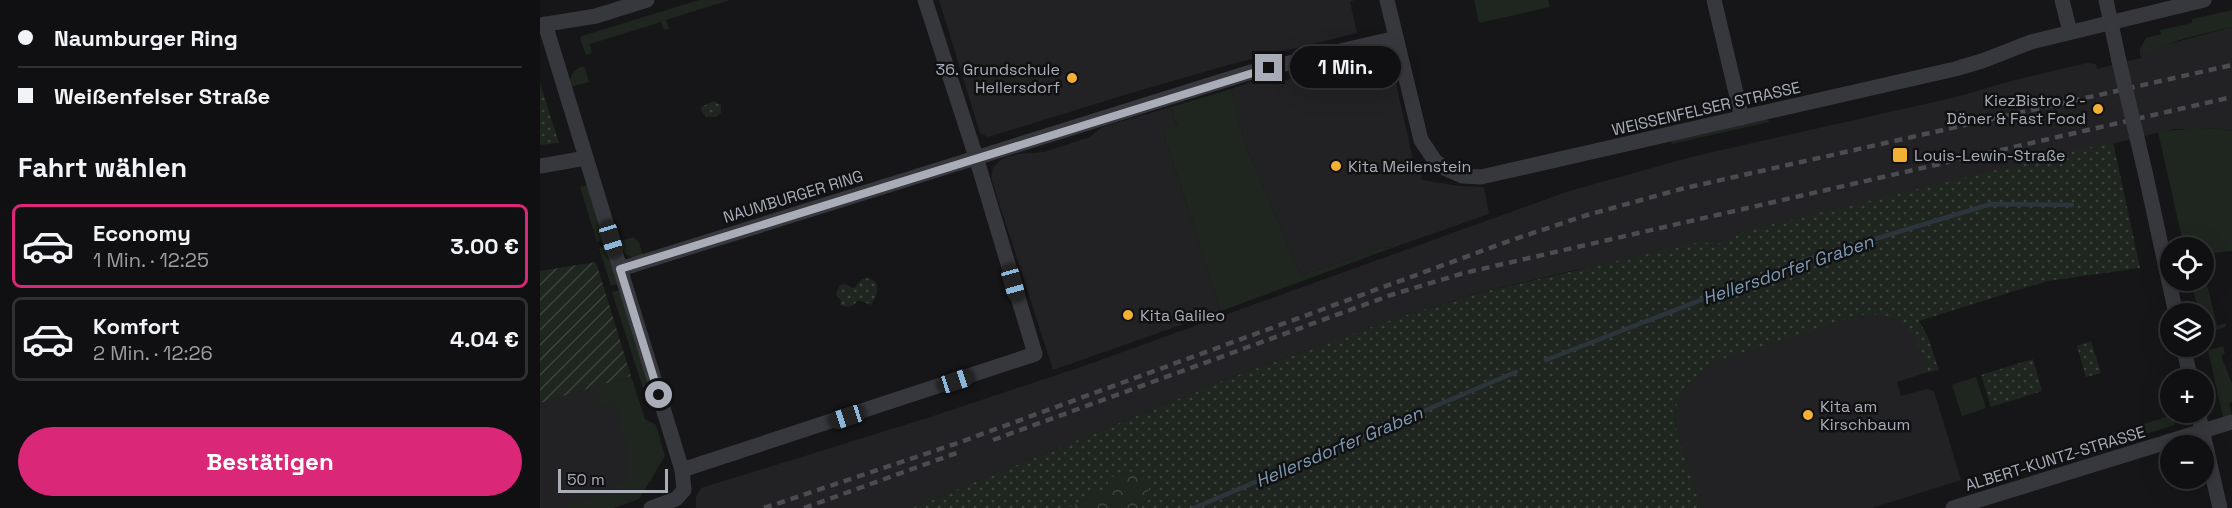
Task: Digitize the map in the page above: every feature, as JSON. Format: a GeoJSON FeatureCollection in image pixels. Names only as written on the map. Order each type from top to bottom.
{"type":"FeatureCollection","features":[{"type":"Feature","properties":{"kind":"street"},"geometry":{"type":"LineString","coordinates":[[647,0],[596,16],[543,25],[682,470],[684,490],[676,499],[651,508]]}},
{"type":"Feature","properties":{"kind":"street"},"geometry":{"type":"LineString","coordinates":[[682,470],[1035,354],[976,157],[925,0]]}},
{"type":"Feature","properties":{"kind":"street","name":"WEISSENFELSER STRASSE"},"geometry":{"type":"LineString","coordinates":[[1387,0],[1421,140],[1436,161],[1446,169],[1462,176],[1481,177],[1955,69],[2031,42],[2204,0]]}},
{"type":"Feature","properties":{"kind":"street"},"geometry":{"type":"LineString","coordinates":[[1714,0],[1742,118]]}},
{"type":"Feature","properties":{"kind":"street"},"geometry":{"type":"LineString","coordinates":[[2062,0],[2070,32]]}},
{"type":"Feature","properties":{"kind":"street"},"geometry":{"type":"LineString","coordinates":[[2106,0],[2174,303]]}},
{"type":"Feature","properties":{"kind":"street","name":"NAUMBURGER RING"},"geometry":{"type":"LineString","coordinates":[[620,269],[1251,72],[1396,38]]}},
{"type":"Feature","properties":{"kind":"street"},"geometry":{"type":"LineString","coordinates":[[540,166],[586,158]]}},
{"type":"Feature","properties":{"kind":"street","name":"ALBERT-KUNTZ-STRASSE"},"geometry":{"type":"LineString","coordinates":[[1953,508],[2232,422]]}},
{"type":"Feature","properties":{"kind":"street"},"geometry":{"type":"LineString","coordinates":[[2200,423],[2220,508]]}},
{"type":"Feature","properties":{"kind":"shaded area","name":"36. Grundschule Hellersdorf"},"geometry":{"type":"Polygon","coordinates":[[[939,0],[1355,0],[1350,2],[1357,33],[1232,64],[988,137],[980,133],[939,0]]]}},
{"type":"Feature","properties":{"kind":"shaded area"},"geometry":{"type":"Polygon","coordinates":[[[2232,27],[2232,131],[2207,128],[2174,129],[1756,228],[1737,234],[1730,242],[1575,270],[1481,292],[1397,318],[1227,379],[912,508],[696,508],[696,497],[701,488],[924,419],[1081,367],[1566,192],[1691,157],[1956,97],[2087,63],[2096,64],[2097,69],[2141,58],[2140,54],[2157,47],[2232,27]]]}},
{"type":"Feature","properties":{"kind":"shaded area","name":"Kita Meilenstein"},"geometry":{"type":"Polygon","coordinates":[[[1370,55],[1381,56],[1393,71],[1414,164],[1420,168],[1422,180],[1484,187],[1489,214],[1392,248],[1382,247],[1301,276],[1245,144],[1231,89],[1251,82],[1264,80],[1278,82],[1327,71],[1342,61],[1370,55]]]}},
{"type":"Feature","properties":{"kind":"shaded area"},"geometry":{"type":"Polygon","coordinates":[[[1171,107],[1177,127],[1163,131],[1221,311],[1053,370],[991,178],[993,167],[1003,158],[1044,152],[1090,137],[1102,127],[1171,107]]]}},
{"type":"Feature","properties":{"kind":"shaded area","name":"Kita am Kirschbaum"},"geometry":{"type":"Polygon","coordinates":[[[1874,313],[1889,315],[1909,326],[1919,344],[1928,372],[1897,382],[1901,396],[1927,389],[1934,391],[1961,480],[1872,508],[1701,508],[1675,424],[1676,407],[1686,385],[1693,377],[1712,362],[1724,357],[1874,313]]]}},
{"type":"Feature","properties":{"kind":"shaded area"},"geometry":{"type":"Polygon","coordinates":[[[620,379],[652,481],[566,508],[540,508],[540,403],[620,379]]]}},
{"type":"Feature","properties":{"kind":"green space"},"geometry":{"type":"Polygon","coordinates":[[[699,0],[730,0],[666,20],[669,29],[664,30],[661,22],[590,44],[592,53],[586,55],[580,38],[582,36],[699,0]]]}},
{"type":"Feature","properties":{"kind":"green space"},"geometry":{"type":"Polygon","coordinates":[[[1474,0],[1548,0],[1550,7],[1479,23],[1474,0]]]}},
{"type":"Feature","properties":{"kind":"green space"},"geometry":{"type":"Polygon","coordinates":[[[2232,10],[2232,27],[2186,38],[2140,54],[2146,38],[2161,34],[2160,30],[2192,23],[2192,19],[2232,10]]]}},
{"type":"Feature","properties":{"kind":"green space"},"geometry":{"type":"Polygon","coordinates":[[[584,66],[589,82],[570,87],[572,74],[584,66]]]}},
{"type":"Feature","properties":{"kind":"green space"},"geometry":{"type":"Polygon","coordinates":[[[540,83],[559,143],[540,145],[540,83]]]}},
{"type":"Feature","properties":{"kind":"green space"},"geometry":{"type":"Polygon","coordinates":[[[1231,89],[1245,144],[1301,276],[1382,247],[1392,248],[1221,311],[1163,131],[1177,126],[1171,107],[1231,89]]]}},
{"type":"Feature","properties":{"kind":"green space"},"geometry":{"type":"Polygon","coordinates":[[[714,101],[721,105],[721,113],[715,117],[706,117],[701,107],[714,101]]]}},
{"type":"Feature","properties":{"kind":"green space"},"geometry":{"type":"Polygon","coordinates":[[[1768,119],[1769,122],[1672,144],[1671,141],[1768,119]]]}},
{"type":"Feature","properties":{"kind":"green space"},"geometry":{"type":"Polygon","coordinates":[[[2207,128],[2232,131],[2232,251],[2214,253],[2214,237],[2182,237],[2158,132],[2207,128]]]}},
{"type":"Feature","properties":{"kind":"green space"},"geometry":{"type":"Polygon","coordinates":[[[2113,142],[2140,268],[2047,281],[1919,321],[1928,337],[1939,370],[1928,372],[1919,346],[1907,327],[1889,316],[1877,314],[1861,315],[1712,362],[1686,385],[1676,407],[1675,424],[1701,508],[1140,508],[1146,503],[1150,483],[1137,470],[1112,477],[1104,489],[1068,508],[912,508],[1227,379],[1397,318],[1482,292],[1705,241],[1710,246],[1735,239],[1736,234],[1756,228],[2113,142]]]}},
{"type":"Feature","properties":{"kind":"green space"},"geometry":{"type":"Polygon","coordinates":[[[587,185],[604,240],[597,242],[580,187],[587,185]]]}},
{"type":"Feature","properties":{"kind":"green space"},"geometry":{"type":"Polygon","coordinates":[[[633,237],[639,242],[643,256],[634,257],[624,253],[618,242],[633,237]]]}},
{"type":"Feature","properties":{"kind":"green space"},"geometry":{"type":"Polygon","coordinates":[[[606,246],[617,284],[611,286],[599,248],[606,246]]]}},
{"type":"Feature","properties":{"kind":"green space"},"geometry":{"type":"Polygon","coordinates":[[[596,262],[631,376],[540,403],[540,271],[596,262]]]}},
{"type":"Feature","properties":{"kind":"green space"},"geometry":{"type":"Polygon","coordinates":[[[868,278],[877,285],[871,305],[859,300],[850,306],[840,305],[841,301],[836,294],[840,285],[844,284],[854,288],[862,279],[868,278]]]}},
{"type":"Feature","properties":{"kind":"green space"},"geometry":{"type":"Polygon","coordinates":[[[619,290],[653,396],[646,398],[612,292],[619,290]]]}},
{"type":"Feature","properties":{"kind":"green space"},"geometry":{"type":"Polygon","coordinates":[[[2194,291],[2209,291],[2211,303],[2196,303],[2194,291]]]}},
{"type":"Feature","properties":{"kind":"green space"},"geometry":{"type":"Polygon","coordinates":[[[2214,314],[2217,326],[2226,323],[2225,327],[2214,331],[2214,314]]]}},
{"type":"Feature","properties":{"kind":"green space"},"geometry":{"type":"Polygon","coordinates":[[[2091,341],[2101,373],[2086,377],[2077,346],[2091,341]]]}},
{"type":"Feature","properties":{"kind":"green space"},"geometry":{"type":"Polygon","coordinates":[[[2223,346],[2225,353],[2221,355],[2232,384],[2232,402],[2229,403],[2232,415],[2223,417],[2210,357],[2214,357],[2214,348],[2223,346]]]}},
{"type":"Feature","properties":{"kind":"green space"},"geometry":{"type":"Polygon","coordinates":[[[2033,359],[2042,391],[1991,407],[1981,375],[2033,359]]]}},
{"type":"Feature","properties":{"kind":"green space"},"geometry":{"type":"Polygon","coordinates":[[[631,376],[645,419],[656,425],[665,456],[639,499],[614,508],[563,508],[609,492],[630,478],[630,456],[614,401],[595,406],[599,398],[596,387],[631,376]]]}},
{"type":"Feature","properties":{"kind":"green space"},"geometry":{"type":"Polygon","coordinates":[[[1976,377],[1986,408],[1962,416],[1952,385],[1976,377]]]}},
{"type":"Feature","properties":{"kind":"green space"},"geometry":{"type":"Polygon","coordinates":[[[2160,419],[2160,423],[2175,423],[2175,425],[2106,446],[2097,438],[2160,419]]]}},
{"type":"Feature","properties":{"kind":"green space"},"geometry":{"type":"Polygon","coordinates":[[[1138,469],[1150,483],[1146,503],[1140,508],[1068,508],[1104,489],[1112,477],[1138,469]]]}},
{"type":"Feature","properties":{"kind":"waterway","name":"Hellersdorfer Graben"},"geometry":{"type":"LineString","coordinates":[[1546,360],[1802,261],[1991,204],[2072,205]]}},
{"type":"Feature","properties":{"kind":"waterway","name":"Hellersdorfer Graben"},"geometry":{"type":"LineString","coordinates":[[1194,508],[1516,372]]}},
{"type":"Feature","properties":{"kind":"railway"},"geometry":{"type":"LineString","coordinates":[[764,508],[955,444],[1509,241],[1584,216],[1681,189],[2232,65]]}},
{"type":"Feature","properties":{"kind":"railway"},"geometry":{"type":"LineString","coordinates":[[993,440],[1391,295],[1464,273],[2232,97]]}},
{"type":"Feature","properties":{"kind":"railway"},"geometry":{"type":"LineString","coordinates":[[804,508],[962,451]]}},
{"type":"Feature","properties":{"kind":"place","name":"36. Grundschule Hellersdorf"},"geometry":{"type":"Point","coordinates":[1072,78]}},
{"type":"Feature","properties":{"kind":"place","name":"KiezBistro 2 - Döner & Fast Food"},"geometry":{"type":"Point","coordinates":[2098,109]}},
{"type":"Feature","properties":{"kind":"place","name":"Louis-Lewin-Straße"},"geometry":{"type":"Point","coordinates":[1900,155]}},
{"type":"Feature","properties":{"kind":"place","name":"Kita Meilenstein"},"geometry":{"type":"Point","coordinates":[1336,166]}},
{"type":"Feature","properties":{"kind":"place","name":"Kita Galileo"},"geometry":{"type":"Point","coordinates":[1128,315]}},
{"type":"Feature","properties":{"kind":"place","name":"Kita am Kirschbaum"},"geometry":{"type":"Point","coordinates":[1808,415]}},
{"type":"Feature","properties":{"kind":"route"},"geometry":{"type":"LineString","coordinates":[[659,395],[620,269],[1269,68]]}}]}
